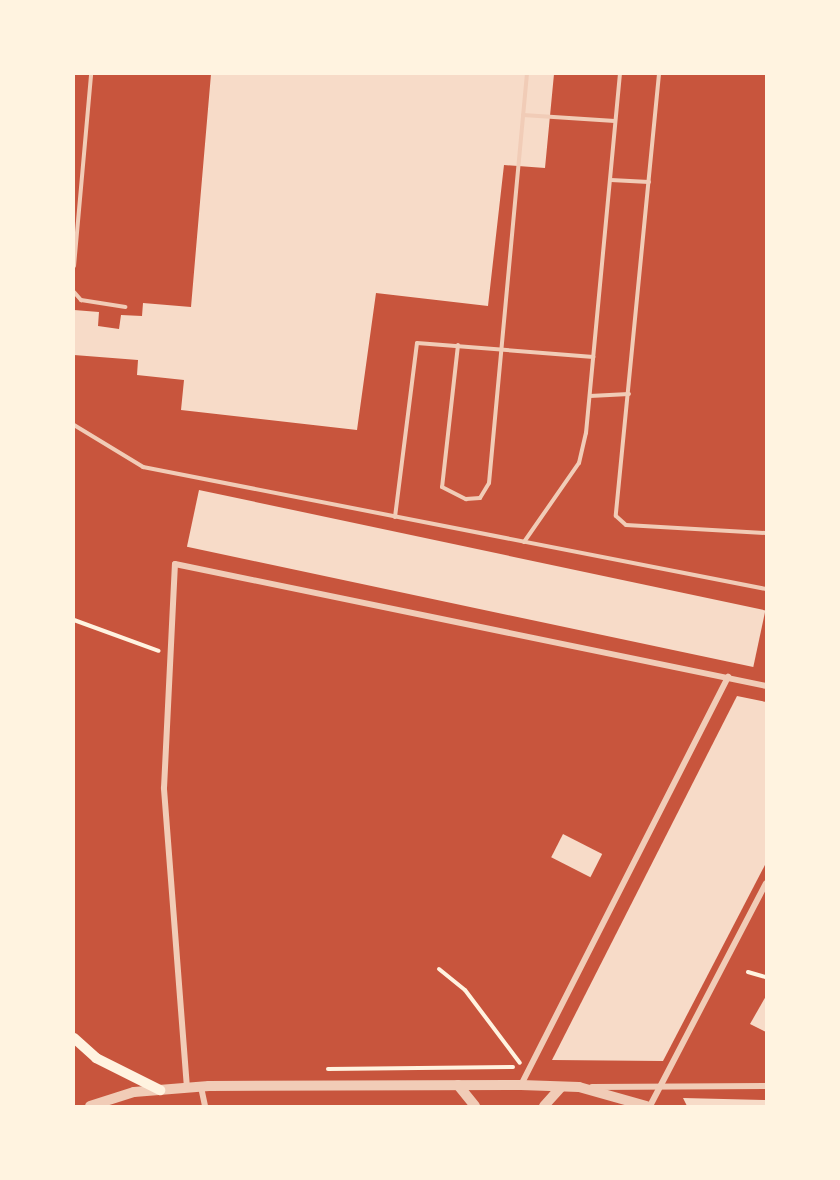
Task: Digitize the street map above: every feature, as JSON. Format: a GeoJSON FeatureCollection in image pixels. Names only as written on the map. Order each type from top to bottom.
{"type":"FeatureCollection","features":[{"type":"Feature","properties":{"kind":"main road"},"geometry":{"type":"LineString","coordinates":[[74,1038],[96,1058],[160,1090]]}},
{"type":"Feature","properties":{"kind":"street"},"geometry":{"type":"LineString","coordinates":[[188,1088],[164,788],[169,654],[176,564],[766,686]]}},
{"type":"Feature","properties":{"kind":"street"},"geometry":{"type":"LineString","coordinates":[[521,1085],[728,677]]}},
{"type":"Feature","properties":{"kind":"street"},"geometry":{"type":"LineString","coordinates":[[579,1087],[648,1107],[764,891],[766,883]]}},
{"type":"Feature","properties":{"kind":"street"},"geometry":{"type":"LineString","coordinates":[[458,1085],[475,1107]]}},
{"type":"Feature","properties":{"kind":"street"},"geometry":{"type":"LineString","coordinates":[[90,1107],[160,1090],[201,1087],[766,1086]]}},
{"type":"Feature","properties":{"kind":"street"},"geometry":{"type":"LineString","coordinates":[[201,1087],[205,1107]]}},
{"type":"Feature","properties":{"kind":"street"},"geometry":{"type":"LineString","coordinates":[[544,1107],[561,1087]]}},
{"type":"Feature","properties":{"kind":"lane"},"geometry":{"type":"LineString","coordinates":[[74,266],[90,74]]}},
{"type":"Feature","properties":{"kind":"lane"},"geometry":{"type":"LineString","coordinates":[[458,345],[442,487],[466,499],[480,498],[489,483],[527,74]]}},
{"type":"Feature","properties":{"kind":"lane"},"geometry":{"type":"LineString","coordinates":[[524,542],[579,463],[590,396],[620,74]]}},
{"type":"Feature","properties":{"kind":"lane"},"geometry":{"type":"LineString","coordinates":[[659,74],[619,523],[766,533]]}},
{"type":"Feature","properties":{"kind":"lane"},"geometry":{"type":"LineString","coordinates":[[523,115],[615,121]]}},
{"type":"Feature","properties":{"kind":"lane"},"geometry":{"type":"LineString","coordinates":[[611,180],[649,182]]}},
{"type":"Feature","properties":{"kind":"lane"},"geometry":{"type":"LineString","coordinates":[[74,292],[81,300],[125,307]]}},
{"type":"Feature","properties":{"kind":"lane"},"geometry":{"type":"LineString","coordinates":[[395,517],[414,349],[423,341],[501,346],[593,357]]}},
{"type":"Feature","properties":{"kind":"lane"},"geometry":{"type":"LineString","coordinates":[[590,396],[629,394]]}},
{"type":"Feature","properties":{"kind":"lane"},"geometry":{"type":"LineString","coordinates":[[74,425],[143,467],[766,589]]}},
{"type":"Feature","properties":{"kind":"path"},"geometry":{"type":"LineString","coordinates":[[74,620],[169,654]]}},
{"type":"Feature","properties":{"kind":"path"},"geometry":{"type":"LineString","coordinates":[[439,969],[465,990],[527,1072]]}},
{"type":"Feature","properties":{"kind":"path"},"geometry":{"type":"LineString","coordinates":[[748,972],[766,977]]}},
{"type":"Feature","properties":{"kind":"path"},"geometry":{"type":"LineString","coordinates":[[325,1069],[513,1067]]}},
{"type":"Feature","properties":{"kind":"building"},"geometry":{"type":"Polygon","coordinates":[[[211,74],[554,74],[545,168],[504,165],[488,306],[376,293],[357,430],[181,410],[184,380],[137,375],[138,360],[74,355],[74,310],[99,312],[98,326],[119,329],[121,315],[142,316],[143,303],[191,307],[211,74]]]}},
{"type":"Feature","properties":{"kind":"building"},"geometry":{"type":"Polygon","coordinates":[[[199,490],[765,610],[753,667],[187,547],[199,490]]]}},
{"type":"Feature","properties":{"kind":"building"},"geometry":{"type":"Polygon","coordinates":[[[737,696],[766,702],[766,863],[663,1061],[552,1060],[737,696]]]}},
{"type":"Feature","properties":{"kind":"building"},"geometry":{"type":"Polygon","coordinates":[[[563,834],[602,854],[590,877],[551,857],[563,834]]]}},
{"type":"Feature","properties":{"kind":"building"},"geometry":{"type":"Polygon","coordinates":[[[766,996],[766,1032],[750,1024],[766,996]]]}},
{"type":"Feature","properties":{"kind":"building"},"geometry":{"type":"Polygon","coordinates":[[[683,1098],[766,1100],[766,1106],[687,1106],[683,1098]]]}}]}
